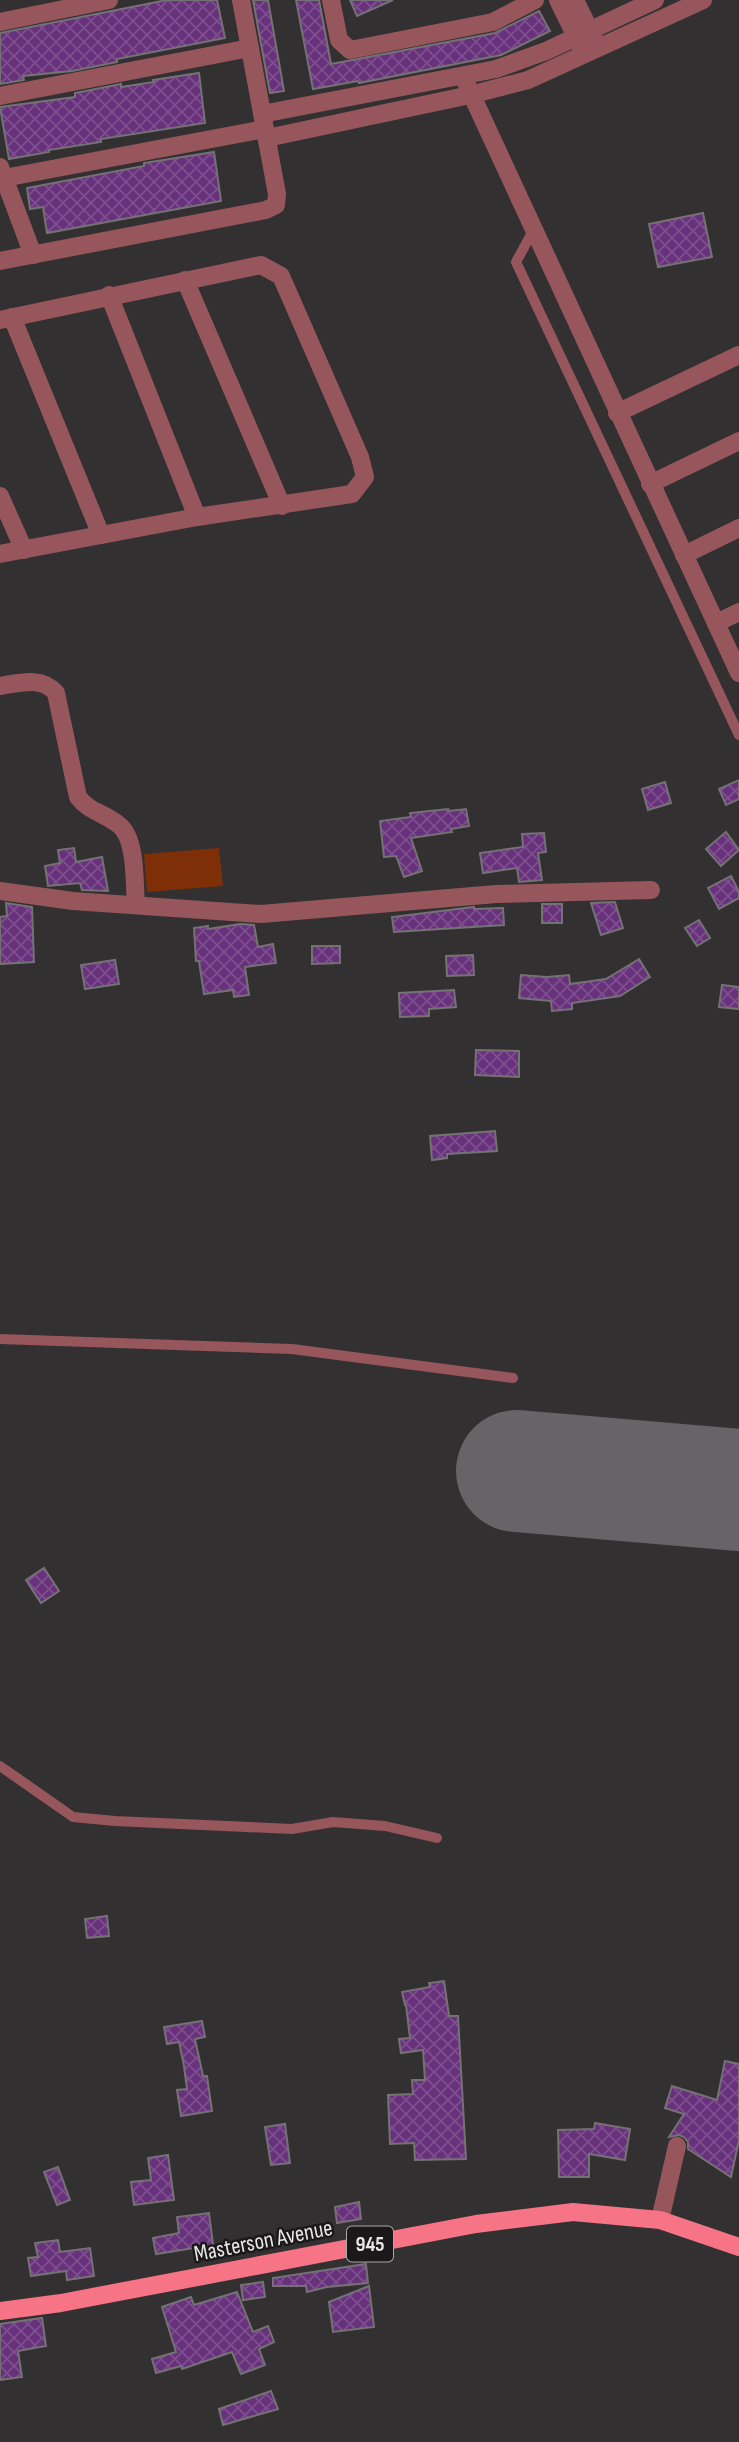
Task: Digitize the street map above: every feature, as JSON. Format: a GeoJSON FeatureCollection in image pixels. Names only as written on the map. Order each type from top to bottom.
{"type":"FeatureCollection","features":[{"type":"Feature","properties":{"kind":"main road","name":"Masterson Avenue"},"geometry":{"type":"LineString","coordinates":[[0,2311],[61,2303],[477,2224],[573,2212],[660,2220],[739,2247]]}},
{"type":"Feature","properties":{"kind":"street"},"geometry":{"type":"LineString","coordinates":[[0,23],[109,0]]}},
{"type":"Feature","properties":{"kind":"street"},"geometry":{"type":"LineString","coordinates":[[0,261],[272,208],[277,201],[277,194],[241,0]]}},
{"type":"Feature","properties":{"kind":"street"},"geometry":{"type":"LineString","coordinates":[[331,0],[339,40],[350,50],[494,22],[535,0]]}},
{"type":"Feature","properties":{"kind":"street"},"geometry":{"type":"LineString","coordinates":[[558,0],[583,34],[592,52]]}},
{"type":"Feature","properties":{"kind":"street"},"geometry":{"type":"LineString","coordinates":[[575,0],[583,34]]}},
{"type":"Feature","properties":{"kind":"street"},"geometry":{"type":"LineString","coordinates":[[265,127],[299,107],[463,76],[521,61],[655,0]]}},
{"type":"Feature","properties":{"kind":"street"},"geometry":{"type":"LineString","coordinates":[[33,255],[2,172],[265,127],[304,131],[470,95],[528,80],[703,0]]}},
{"type":"Feature","properties":{"kind":"street"},"geometry":{"type":"LineString","coordinates":[[0,96],[250,48]]}},
{"type":"Feature","properties":{"kind":"street"},"geometry":{"type":"LineString","coordinates":[[463,76],[739,673]]}},
{"type":"Feature","properties":{"kind":"street"},"geometry":{"type":"LineString","coordinates":[[299,107],[304,131]]}},
{"type":"Feature","properties":{"kind":"street"},"geometry":{"type":"LineString","coordinates":[[0,554],[197,517],[352,494],[365,477],[360,457],[281,276],[261,265],[6,318],[101,534]]}},
{"type":"Feature","properties":{"kind":"street"},"geometry":{"type":"LineString","coordinates":[[185,280],[282,506]]}},
{"type":"Feature","properties":{"kind":"street"},"geometry":{"type":"LineString","coordinates":[[109,295],[197,517]]}},
{"type":"Feature","properties":{"kind":"street"},"geometry":{"type":"LineString","coordinates":[[617,413],[739,355]]}},
{"type":"Feature","properties":{"kind":"street"},"geometry":{"type":"LineString","coordinates":[[650,484],[739,441]]}},
{"type":"Feature","properties":{"kind":"street"},"geometry":{"type":"LineString","coordinates":[[0,496],[24,551]]}},
{"type":"Feature","properties":{"kind":"street"},"geometry":{"type":"LineString","coordinates":[[684,555],[739,528]]}},
{"type":"Feature","properties":{"kind":"street"},"geometry":{"type":"LineString","coordinates":[[716,623],[739,612]]}},
{"type":"Feature","properties":{"kind":"street"},"geometry":{"type":"LineString","coordinates":[[0,686],[40,682],[50,686],[56,693],[78,797],[85,806],[120,825],[128,835],[136,905]]}},
{"type":"Feature","properties":{"kind":"street"},"geometry":{"type":"LineString","coordinates":[[0,891],[72,901],[261,914],[496,894],[651,890]]}},
{"type":"Feature","properties":{"kind":"street"},"geometry":{"type":"LineString","coordinates":[[660,2220],[677,2146]]}},
{"type":"Feature","properties":{"kind":"lane"},"geometry":{"type":"LineString","coordinates":[[533,231],[516,262],[739,735]]}},
{"type":"Feature","properties":{"kind":"lane"},"geometry":{"type":"LineString","coordinates":[[0,1339],[292,1349],[513,1378]]}},
{"type":"Feature","properties":{"kind":"lane"},"geometry":{"type":"LineString","coordinates":[[0,1766],[74,1817],[292,1829],[333,1822],[385,1826],[437,1838]]}},
{"type":"Feature","properties":{"kind":"shaded area"},"geometry":{"type":"Polygon","coordinates":[[[219,848],[223,886],[147,892],[144,854],[219,848]]]}},
{"type":"Feature","properties":{"kind":"building"},"geometry":{"type":"Polygon","coordinates":[[[167,0],[217,0],[225,38],[117,59],[117,62],[72,71],[23,76],[24,80],[0,84],[0,33],[167,0]]]}},
{"type":"Feature","properties":{"kind":"building"},"geometry":{"type":"Polygon","coordinates":[[[253,0],[268,0],[284,91],[270,93],[253,0]]]}},
{"type":"Feature","properties":{"kind":"building"},"geometry":{"type":"Polygon","coordinates":[[[296,0],[319,0],[331,64],[495,33],[539,11],[550,31],[501,55],[359,83],[358,81],[313,89],[296,0]]]}},
{"type":"Feature","properties":{"kind":"building"},"geometry":{"type":"Polygon","coordinates":[[[350,0],[393,0],[357,16],[350,0]]]}},
{"type":"Feature","properties":{"kind":"building"},"geometry":{"type":"Polygon","coordinates":[[[199,73],[205,123],[101,139],[101,142],[9,159],[0,107],[75,97],[75,93],[121,84],[121,87],[199,73]]]}},
{"type":"Feature","properties":{"kind":"building"},"geometry":{"type":"Polygon","coordinates":[[[214,152],[221,201],[47,233],[43,207],[30,209],[27,188],[144,166],[144,163],[214,152]]]}},
{"type":"Feature","properties":{"kind":"building"},"geometry":{"type":"Polygon","coordinates":[[[703,213],[712,257],[658,267],[649,224],[703,213]]]}},
{"type":"Feature","properties":{"kind":"building"},"geometry":{"type":"Polygon","coordinates":[[[739,780],[739,799],[726,805],[719,789],[739,780]]]}},
{"type":"Feature","properties":{"kind":"building"},"geometry":{"type":"Polygon","coordinates":[[[665,782],[671,803],[648,810],[642,789],[665,782]]]}},
{"type":"Feature","properties":{"kind":"building"},"geometry":{"type":"Polygon","coordinates":[[[466,809],[469,826],[451,829],[452,832],[411,838],[422,871],[404,877],[396,856],[384,857],[380,821],[411,817],[410,813],[466,809]]]}},
{"type":"Feature","properties":{"kind":"building"},"geometry":{"type":"Polygon","coordinates":[[[726,832],[739,850],[721,866],[706,849],[726,832]]]}},
{"type":"Feature","properties":{"kind":"building"},"geometry":{"type":"Polygon","coordinates":[[[544,833],[546,852],[538,853],[542,880],[519,882],[517,868],[483,873],[480,853],[523,847],[522,834],[544,833]]]}},
{"type":"Feature","properties":{"kind":"building"},"geometry":{"type":"Polygon","coordinates":[[[74,848],[76,862],[102,857],[108,891],[82,890],[80,883],[48,886],[45,866],[60,863],[58,850],[74,848]]]}},
{"type":"Feature","properties":{"kind":"building"},"geometry":{"type":"Polygon","coordinates":[[[731,876],[739,898],[719,909],[708,888],[731,876]]]}},
{"type":"Feature","properties":{"kind":"building"},"geometry":{"type":"Polygon","coordinates":[[[615,902],[623,928],[601,935],[591,903],[615,902]]]}},
{"type":"Feature","properties":{"kind":"building"},"geometry":{"type":"Polygon","coordinates":[[[6,903],[32,907],[34,962],[0,964],[0,917],[7,916],[6,903]]]}},
{"type":"Feature","properties":{"kind":"building"},"geometry":{"type":"Polygon","coordinates":[[[542,904],[562,904],[562,923],[542,923],[542,904]]]}},
{"type":"Feature","properties":{"kind":"building"},"geometry":{"type":"Polygon","coordinates":[[[474,907],[503,908],[504,925],[394,932],[392,917],[474,907]]]}},
{"type":"Feature","properties":{"kind":"building"},"geometry":{"type":"Polygon","coordinates":[[[699,920],[710,938],[697,946],[685,928],[699,920]]]}},
{"type":"Feature","properties":{"kind":"building"},"geometry":{"type":"Polygon","coordinates":[[[240,924],[254,925],[258,947],[273,944],[276,963],[245,967],[249,995],[234,997],[233,990],[204,994],[199,961],[196,961],[194,928],[208,926],[208,929],[240,924]]]}},
{"type":"Feature","properties":{"kind":"building"},"geometry":{"type":"Polygon","coordinates":[[[312,946],[340,946],[340,963],[312,964],[312,946]]]}},
{"type":"Feature","properties":{"kind":"building"},"geometry":{"type":"Polygon","coordinates":[[[473,955],[474,975],[447,976],[446,956],[473,955]]]}},
{"type":"Feature","properties":{"kind":"building"},"geometry":{"type":"Polygon","coordinates":[[[639,959],[650,977],[620,996],[572,1003],[572,1009],[552,1011],[551,1001],[519,998],[521,975],[569,975],[570,984],[606,979],[639,959]]]}},
{"type":"Feature","properties":{"kind":"building"},"geometry":{"type":"Polygon","coordinates":[[[115,960],[119,984],[85,989],[81,965],[115,960]]]}},
{"type":"Feature","properties":{"kind":"building"},"geometry":{"type":"Polygon","coordinates":[[[722,985],[739,987],[739,1009],[719,1007],[722,985]]]}},
{"type":"Feature","properties":{"kind":"building"},"geometry":{"type":"Polygon","coordinates":[[[454,990],[456,1007],[429,1009],[429,1016],[400,1017],[399,993],[454,990]]]}},
{"type":"Feature","properties":{"kind":"building"},"geometry":{"type":"Polygon","coordinates":[[[476,1050],[519,1051],[519,1077],[475,1075],[476,1050]]]}},
{"type":"Feature","properties":{"kind":"building"},"geometry":{"type":"Polygon","coordinates":[[[495,1131],[497,1151],[447,1154],[447,1158],[432,1160],[430,1136],[495,1131]]]}},
{"type":"Feature","properties":{"kind":"building"},"geometry":{"type":"Polygon","coordinates":[[[44,1568],[59,1591],[41,1603],[26,1580],[44,1568]]]}},
{"type":"Feature","properties":{"kind":"building"},"geometry":{"type":"Polygon","coordinates":[[[107,1916],[109,1936],[87,1938],[85,1919],[107,1916]]]}},
{"type":"Feature","properties":{"kind":"building"},"geometry":{"type":"Polygon","coordinates":[[[444,1981],[449,2016],[458,2016],[466,2159],[415,2160],[414,2143],[390,2144],[388,2095],[413,2094],[412,2080],[425,2080],[423,2050],[401,2053],[399,2039],[410,2038],[402,1992],[430,1987],[429,1983],[444,1981]]]}},
{"type":"Feature","properties":{"kind":"building"},"geometry":{"type":"Polygon","coordinates":[[[202,2021],[205,2037],[195,2039],[203,2076],[207,2076],[212,2111],[181,2116],[177,2090],[187,2089],[184,2066],[179,2042],[167,2044],[164,2027],[202,2021]]]}},
{"type":"Feature","properties":{"kind":"building"},"geometry":{"type":"Polygon","coordinates":[[[725,2061],[739,2064],[739,2140],[731,2177],[688,2149],[688,2142],[684,2137],[669,2137],[684,2114],[665,2108],[672,2086],[717,2100],[725,2061]]]}},
{"type":"Feature","properties":{"kind":"building"},"geometry":{"type":"Polygon","coordinates":[[[595,2123],[630,2129],[625,2160],[589,2154],[589,2177],[559,2177],[558,2130],[594,2129],[595,2123]]]}},
{"type":"Feature","properties":{"kind":"building"},"geometry":{"type":"Polygon","coordinates":[[[285,2124],[290,2163],[271,2165],[265,2127],[285,2124]]]}},
{"type":"Feature","properties":{"kind":"building"},"geometry":{"type":"Polygon","coordinates":[[[168,2155],[174,2200],[134,2205],[131,2182],[151,2180],[148,2158],[168,2155]]]}},
{"type":"Feature","properties":{"kind":"building"},"geometry":{"type":"Polygon","coordinates":[[[58,2167],[70,2200],[57,2205],[44,2172],[58,2167]]]}},
{"type":"Feature","properties":{"kind":"building"},"geometry":{"type":"Polygon","coordinates":[[[359,2202],[361,2219],[337,2223],[335,2207],[359,2202]]]}},
{"type":"Feature","properties":{"kind":"building"},"geometry":{"type":"Polygon","coordinates":[[[209,2213],[213,2245],[156,2254],[153,2238],[179,2233],[177,2217],[209,2213]]]}},
{"type":"Feature","properties":{"kind":"building"},"geometry":{"type":"Polygon","coordinates":[[[58,2240],[60,2252],[90,2248],[94,2276],[67,2280],[66,2271],[31,2276],[28,2258],[38,2257],[35,2243],[58,2240]]]}},
{"type":"Feature","properties":{"kind":"building"},"geometry":{"type":"Polygon","coordinates":[[[366,2264],[368,2283],[307,2292],[306,2286],[273,2286],[273,2278],[366,2264]]]}},
{"type":"Feature","properties":{"kind":"building"},"geometry":{"type":"Polygon","coordinates":[[[263,2282],[265,2297],[243,2300],[241,2285],[263,2282]]]}},
{"type":"Feature","properties":{"kind":"building"},"geometry":{"type":"Polygon","coordinates":[[[369,2286],[374,2327],[333,2332],[329,2302],[369,2286]]]}},
{"type":"Feature","properties":{"kind":"building"},"geometry":{"type":"Polygon","coordinates":[[[237,2292],[253,2332],[268,2326],[274,2342],[259,2349],[265,2365],[241,2374],[232,2352],[182,2369],[181,2366],[156,2373],[152,2359],[176,2352],[162,2307],[191,2297],[194,2305],[237,2292]]]}},
{"type":"Feature","properties":{"kind":"building"},"geometry":{"type":"Polygon","coordinates":[[[42,2318],[46,2346],[18,2351],[22,2377],[0,2380],[0,2324],[42,2318]]]}},
{"type":"Feature","properties":{"kind":"building"},"geometry":{"type":"Polygon","coordinates":[[[271,2391],[278,2409],[223,2425],[219,2409],[271,2391]]]}},
{"type":"Feature","properties":{"kind":"runway"},"geometry":{"type":"LineString","coordinates":[[517,1471],[739,1490]]}}]}
